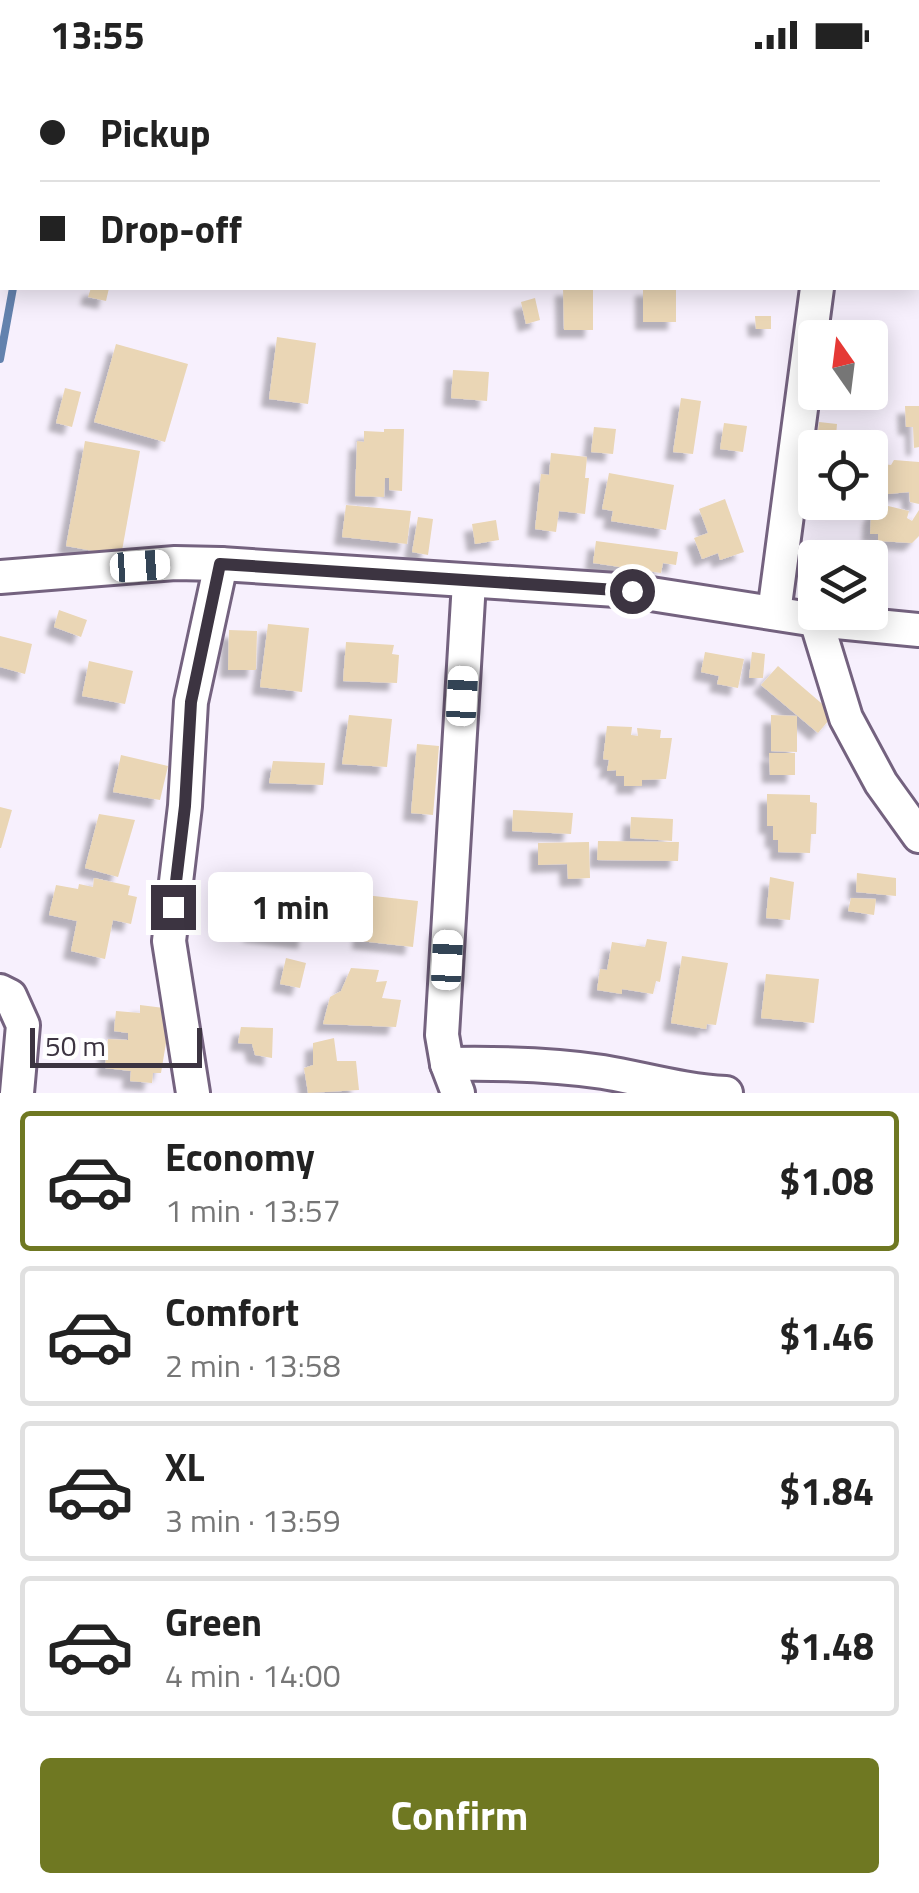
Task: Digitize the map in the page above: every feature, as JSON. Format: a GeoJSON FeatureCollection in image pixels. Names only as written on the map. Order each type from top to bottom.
{"type":"FeatureCollection","features":[{"type":"Feature","properties":{"kind":"street"},"geometry":{"type":"LineString","coordinates":[[774,613],[817,290]]}},
{"type":"Feature","properties":{"kind":"street"},"geometry":{"type":"LineString","coordinates":[[0,577],[175,563],[220,564],[632,591],[798,617]]}},
{"type":"Feature","properties":{"kind":"street"},"geometry":{"type":"LineString","coordinates":[[193,1093],[169,941],[185,806],[191,702],[220,564]]}},
{"type":"Feature","properties":{"kind":"street"},"geometry":{"type":"LineString","coordinates":[[469,582],[442,1035],[452,1078],[516,1062],[726,1093]]}},
{"type":"Feature","properties":{"kind":"street"},"geometry":{"type":"LineString","coordinates":[[888,627],[919,630]]}},
{"type":"Feature","properties":{"kind":"street"},"geometry":{"type":"LineString","coordinates":[[819,630],[846,718],[881,783],[919,836]]}},
{"type":"Feature","properties":{"kind":"street"},"geometry":{"type":"LineString","coordinates":[[0,992],[10,996],[23,1026],[17,1093]]}},
{"type":"Feature","properties":{"kind":"building"},"geometry":{"type":"Polygon","coordinates":[[[90,290],[109,290],[106,301],[88,297],[90,290]]]}},
{"type":"Feature","properties":{"kind":"building"},"geometry":{"type":"Polygon","coordinates":[[[563,290],[593,290],[593,330],[564,330],[563,290]]]}},
{"type":"Feature","properties":{"kind":"building"},"geometry":{"type":"Polygon","coordinates":[[[643,290],[676,290],[676,322],[643,322],[643,290]]]}},
{"type":"Feature","properties":{"kind":"building"},"geometry":{"type":"Polygon","coordinates":[[[535,298],[540,320],[526,324],[521,302],[535,298]]]}},
{"type":"Feature","properties":{"kind":"building"},"geometry":{"type":"Polygon","coordinates":[[[755,316],[771,316],[771,329],[756,329],[755,316]]]}},
{"type":"Feature","properties":{"kind":"building"},"geometry":{"type":"Polygon","coordinates":[[[277,337],[316,343],[308,404],[269,399],[277,337]]]}},
{"type":"Feature","properties":{"kind":"building"},"geometry":{"type":"Polygon","coordinates":[[[116,344],[188,364],[165,442],[94,422],[116,344]]]}},
{"type":"Feature","properties":{"kind":"building"},"geometry":{"type":"Polygon","coordinates":[[[453,370],[489,372],[487,401],[451,398],[453,370]]]}},
{"type":"Feature","properties":{"kind":"building"},"geometry":{"type":"Polygon","coordinates":[[[65,388],[81,392],[72,427],[56,423],[65,388]]]}},
{"type":"Feature","properties":{"kind":"building"},"geometry":{"type":"Polygon","coordinates":[[[681,398],[701,401],[693,454],[673,452],[681,398]]]}},
{"type":"Feature","properties":{"kind":"building"},"geometry":{"type":"Polygon","coordinates":[[[905,406],[919,406],[919,447],[914,448],[913,427],[906,427],[905,406]]]}},
{"type":"Feature","properties":{"kind":"building"},"geometry":{"type":"Polygon","coordinates":[[[819,422],[837,424],[836,430],[818,430],[819,422]]]}},
{"type":"Feature","properties":{"kind":"building"},"geometry":{"type":"Polygon","coordinates":[[[724,423],[747,426],[743,452],[720,449],[724,423]]]}},
{"type":"Feature","properties":{"kind":"building"},"geometry":{"type":"Polygon","coordinates":[[[594,427],[616,429],[613,454],[591,452],[594,427]]]}},
{"type":"Feature","properties":{"kind":"building"},"geometry":{"type":"Polygon","coordinates":[[[404,429],[402,491],[389,490],[389,478],[385,478],[384,497],[355,496],[357,441],[364,442],[364,431],[404,429]]]}},
{"type":"Feature","properties":{"kind":"building"},"geometry":{"type":"Polygon","coordinates":[[[85,441],[140,451],[121,556],[66,546],[85,441]]]}},
{"type":"Feature","properties":{"kind":"building"},"geometry":{"type":"Polygon","coordinates":[[[551,453],[587,457],[585,478],[589,478],[585,514],[559,511],[556,532],[535,529],[541,474],[549,475],[551,453]]]}},
{"type":"Feature","properties":{"kind":"building"},"geometry":{"type":"Polygon","coordinates":[[[894,460],[919,462],[919,504],[910,502],[909,492],[888,494],[888,465],[894,460]]]}},
{"type":"Feature","properties":{"kind":"building"},"geometry":{"type":"Polygon","coordinates":[[[609,473],[674,485],[666,530],[611,521],[613,511],[602,509],[609,473]]]}},
{"type":"Feature","properties":{"kind":"building"},"geometry":{"type":"Polygon","coordinates":[[[725,499],[744,552],[720,560],[718,553],[702,559],[694,538],[708,533],[699,509],[725,499]]]}},
{"type":"Feature","properties":{"kind":"building"},"geometry":{"type":"Polygon","coordinates":[[[346,505],[411,511],[407,544],[342,537],[346,505]]]}},
{"type":"Feature","properties":{"kind":"building"},"geometry":{"type":"Polygon","coordinates":[[[888,506],[909,511],[907,518],[912,521],[919,510],[919,536],[912,543],[878,540],[878,534],[870,534],[871,520],[888,520],[888,506]]]}},
{"type":"Feature","properties":{"kind":"building"},"geometry":{"type":"Polygon","coordinates":[[[418,517],[433,519],[428,555],[412,552],[418,517]]]}},
{"type":"Feature","properties":{"kind":"building"},"geometry":{"type":"Polygon","coordinates":[[[496,520],[499,540],[475,544],[472,524],[496,520]]]}},
{"type":"Feature","properties":{"kind":"building"},"geometry":{"type":"Polygon","coordinates":[[[596,541],[678,552],[676,565],[663,563],[661,573],[593,563],[596,541]]]}},
{"type":"Feature","properties":{"kind":"building"},"geometry":{"type":"Polygon","coordinates":[[[59,610],[87,620],[81,637],[54,627],[59,610]]]}},
{"type":"Feature","properties":{"kind":"building"},"geometry":{"type":"Polygon","coordinates":[[[268,624],[309,628],[302,692],[260,687],[268,624]]]}},
{"type":"Feature","properties":{"kind":"building"},"geometry":{"type":"Polygon","coordinates":[[[229,630],[257,631],[256,670],[228,670],[229,630]]]}},
{"type":"Feature","properties":{"kind":"building"},"geometry":{"type":"Polygon","coordinates":[[[0,636],[32,644],[25,674],[0,667],[0,636]]]}},
{"type":"Feature","properties":{"kind":"building"},"geometry":{"type":"Polygon","coordinates":[[[346,642],[394,645],[392,654],[399,655],[397,683],[343,681],[346,642]]]}},
{"type":"Feature","properties":{"kind":"building"},"geometry":{"type":"Polygon","coordinates":[[[705,652],[744,659],[738,688],[717,684],[719,676],[701,672],[705,652]]]}},
{"type":"Feature","properties":{"kind":"building"},"geometry":{"type":"Polygon","coordinates":[[[752,652],[765,654],[763,678],[749,678],[752,652]]]}},
{"type":"Feature","properties":{"kind":"building"},"geometry":{"type":"Polygon","coordinates":[[[89,661],[133,671],[125,704],[82,696],[89,661]]]}},
{"type":"Feature","properties":{"kind":"building"},"geometry":{"type":"Polygon","coordinates":[[[778,666],[834,714],[818,733],[761,685],[778,666]]]}},
{"type":"Feature","properties":{"kind":"building"},"geometry":{"type":"Polygon","coordinates":[[[349,715],[392,719],[387,767],[342,764],[349,715]]]}},
{"type":"Feature","properties":{"kind":"building"},"geometry":{"type":"Polygon","coordinates":[[[771,715],[797,716],[797,752],[771,751],[771,715]]]}},
{"type":"Feature","properties":{"kind":"building"},"geometry":{"type":"Polygon","coordinates":[[[607,726],[632,727],[631,735],[638,736],[637,728],[661,730],[660,738],[672,738],[666,779],[624,786],[624,776],[616,776],[616,770],[607,771],[609,760],[603,759],[607,726]]]}},
{"type":"Feature","properties":{"kind":"building"},"geometry":{"type":"Polygon","coordinates":[[[417,744],[439,746],[433,815],[411,813],[417,744]]]}},
{"type":"Feature","properties":{"kind":"building"},"geometry":{"type":"Polygon","coordinates":[[[769,753],[795,753],[795,775],[770,775],[769,753]]]}},
{"type":"Feature","properties":{"kind":"building"},"geometry":{"type":"Polygon","coordinates":[[[121,755],[168,766],[160,800],[113,792],[121,755]]]}},
{"type":"Feature","properties":{"kind":"building"},"geometry":{"type":"Polygon","coordinates":[[[273,761],[325,763],[323,785],[269,783],[273,761]]]}},
{"type":"Feature","properties":{"kind":"building"},"geometry":{"type":"Polygon","coordinates":[[[767,794],[810,795],[810,802],[817,803],[816,834],[811,834],[810,853],[778,852],[773,826],[767,826],[767,794]]]}},
{"type":"Feature","properties":{"kind":"building"},"geometry":{"type":"Polygon","coordinates":[[[0,807],[12,810],[1,848],[0,848],[0,807]]]}},
{"type":"Feature","properties":{"kind":"building"},"geometry":{"type":"Polygon","coordinates":[[[513,810],[573,813],[571,834],[512,831],[513,810]]]}},
{"type":"Feature","properties":{"kind":"building"},"geometry":{"type":"Polygon","coordinates":[[[99,814],[135,820],[118,877],[85,868],[99,814]]]}},
{"type":"Feature","properties":{"kind":"building"},"geometry":{"type":"Polygon","coordinates":[[[631,817],[673,819],[672,841],[630,838],[631,817]]]}},
{"type":"Feature","properties":{"kind":"building"},"geometry":{"type":"Polygon","coordinates":[[[598,841],[679,842],[678,861],[597,860],[598,841]]]}},
{"type":"Feature","properties":{"kind":"building"},"geometry":{"type":"Polygon","coordinates":[[[589,842],[590,878],[568,879],[567,864],[538,865],[538,843],[589,842]]]}},
{"type":"Feature","properties":{"kind":"building"},"geometry":{"type":"Polygon","coordinates":[[[857,873],[896,878],[896,896],[856,892],[857,873]]]}},
{"type":"Feature","properties":{"kind":"building"},"geometry":{"type":"Polygon","coordinates":[[[770,877],[794,882],[790,920],[766,918],[770,877]]]}},
{"type":"Feature","properties":{"kind":"building"},"geometry":{"type":"Polygon","coordinates":[[[94,878],[130,886],[128,895],[137,897],[131,924],[113,920],[105,959],[71,951],[77,921],[49,915],[56,885],[93,887],[94,878]]]}},
{"type":"Feature","properties":{"kind":"building"},"geometry":{"type":"Polygon","coordinates":[[[278,881],[301,884],[299,910],[310,912],[306,941],[251,934],[261,888],[278,888],[278,881]]]}},
{"type":"Feature","properties":{"kind":"building"},"geometry":{"type":"Polygon","coordinates":[[[365,895],[418,901],[413,947],[360,941],[365,895]]]}},
{"type":"Feature","properties":{"kind":"building"},"geometry":{"type":"Polygon","coordinates":[[[851,898],[876,899],[874,915],[848,911],[851,898]]]}},
{"type":"Feature","properties":{"kind":"building"},"geometry":{"type":"Polygon","coordinates":[[[647,939],[667,942],[660,982],[656,981],[653,994],[597,990],[600,969],[607,970],[612,942],[645,947],[647,939]]]}},
{"type":"Feature","properties":{"kind":"building"},"geometry":{"type":"Polygon","coordinates":[[[682,956],[728,963],[716,1025],[707,1024],[706,1029],[671,1023],[682,956]]]}},
{"type":"Feature","properties":{"kind":"building"},"geometry":{"type":"Polygon","coordinates":[[[286,958],[306,963],[300,988],[280,984],[286,958]]]}},
{"type":"Feature","properties":{"kind":"building"},"geometry":{"type":"Polygon","coordinates":[[[351,968],[379,970],[376,982],[387,981],[382,998],[401,1000],[396,1027],[323,1024],[330,997],[341,991],[351,968]]]}},
{"type":"Feature","properties":{"kind":"building"},"geometry":{"type":"Polygon","coordinates":[[[766,974],[819,979],[814,1023],[761,1018],[766,974]]]}},
{"type":"Feature","properties":{"kind":"building"},"geometry":{"type":"Polygon","coordinates":[[[140,1005],[164,1008],[163,1019],[170,1019],[161,1073],[153,1073],[152,1083],[130,1081],[131,1071],[105,1068],[108,1039],[128,1040],[128,1033],[114,1031],[116,1011],[140,1013],[140,1005]]]}},
{"type":"Feature","properties":{"kind":"building"},"geometry":{"type":"Polygon","coordinates":[[[241,1027],[273,1028],[272,1058],[255,1055],[252,1044],[238,1043],[241,1027]]]}},
{"type":"Feature","properties":{"kind":"building"},"geometry":{"type":"Polygon","coordinates":[[[334,1038],[337,1061],[356,1061],[359,1090],[308,1093],[304,1068],[313,1065],[313,1043],[334,1038]]]}},
{"type":"Feature","properties":{"kind":"waterway"},"geometry":{"type":"LineString","coordinates":[[0,359],[13,290]]}},
{"type":"Feature","properties":{"kind":"route"},"geometry":{"type":"LineString","coordinates":[[173,907],[185,806],[191,702],[220,564],[632,591]]}}]}
